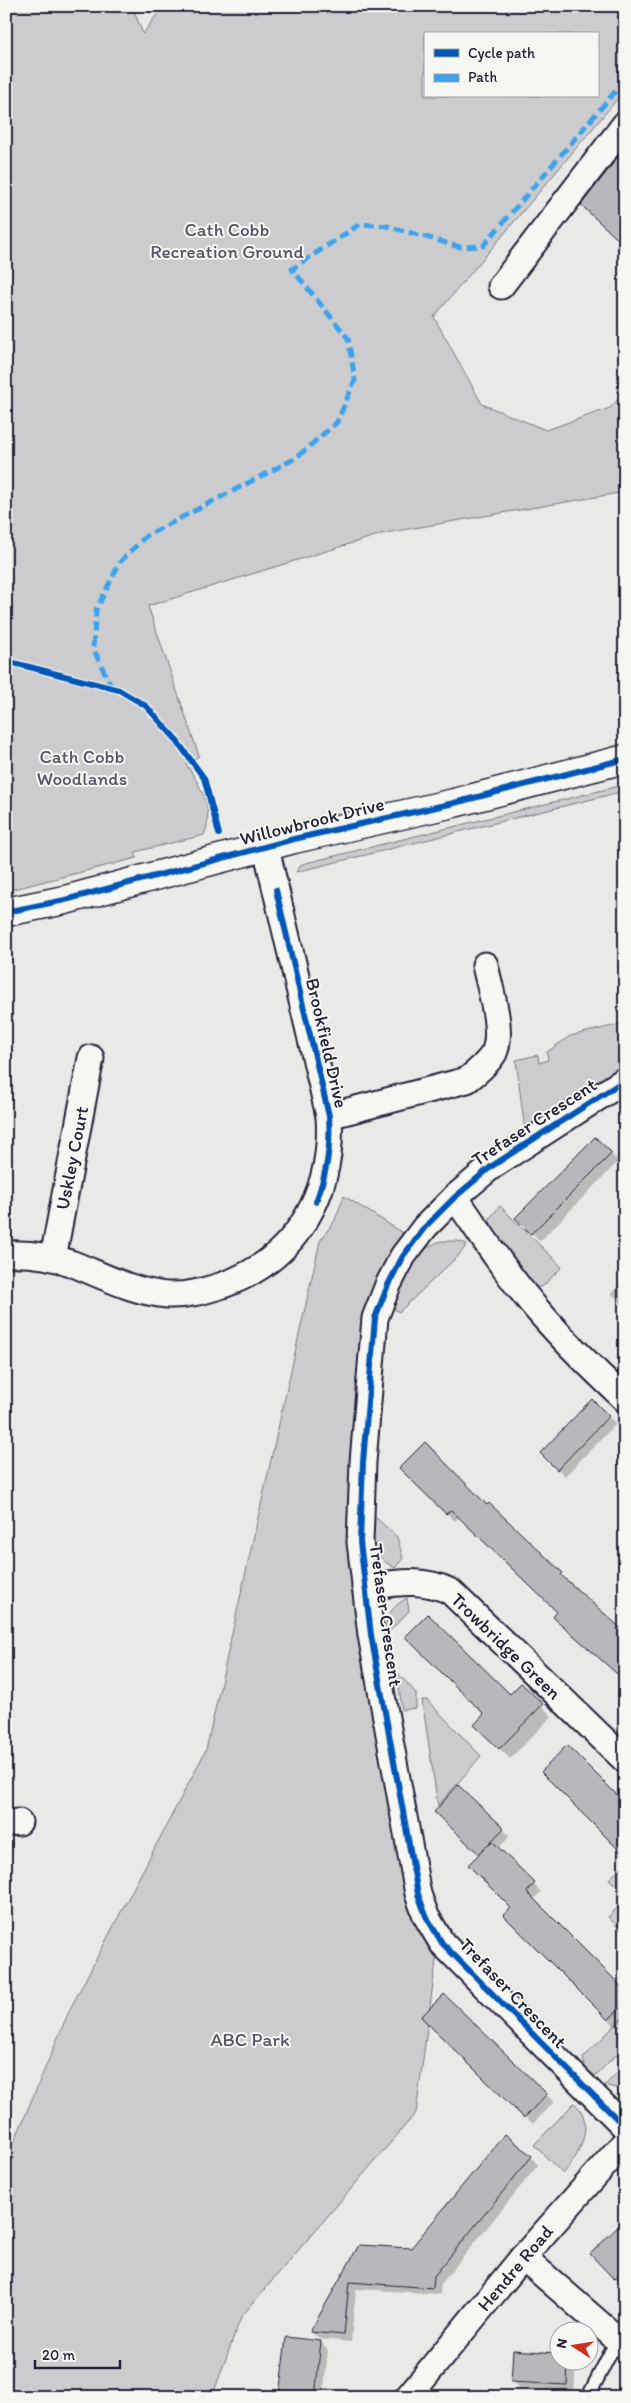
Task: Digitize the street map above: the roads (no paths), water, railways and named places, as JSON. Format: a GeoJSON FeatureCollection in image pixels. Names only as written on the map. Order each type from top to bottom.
{"type":"FeatureCollection","features":[{"type":"Feature","properties":{"kind":"street"},"geometry":{"type":"LineString","coordinates":[[501,286],[625,124]]}},
{"type":"Feature","properties":{"kind":"street","name":"Willowbrook Drive"},"geometry":{"type":"LineString","coordinates":[[6,912],[65,900],[294,839],[454,803],[625,759]]}},
{"type":"Feature","properties":{"kind":"street","name":"Brookfield Drive"},"geometry":{"type":"LineString","coordinates":[[6,1254],[54,1258],[124,1285],[166,1294],[198,1292],[244,1278],[276,1255],[299,1230],[316,1202],[326,1174],[331,1143],[329,1116],[266,848]]}},
{"type":"Feature","properties":{"kind":"street"},"geometry":{"type":"LineString","coordinates":[[329,1116],[467,1080],[479,1070],[494,1054],[499,1035],[485,965]]}},
{"type":"Feature","properties":{"kind":"street","name":"Uskley Court"},"geometry":{"type":"LineString","coordinates":[[54,1258],[91,1058]]}},
{"type":"Feature","properties":{"kind":"street","name":"Trefaser Crescent"},"geometry":{"type":"LineString","coordinates":[[625,1080],[492,1166],[455,1197],[425,1227],[403,1256],[388,1285],[375,1318],[371,1346],[360,1542],[371,1634],[418,1894],[426,1916],[442,1943],[625,2127]]}},
{"type":"Feature","properties":{"kind":"street"},"geometry":{"type":"LineString","coordinates":[[455,1197],[504,1268],[540,1314],[625,1399]]}},
{"type":"Feature","properties":{"kind":"street","name":"Trowbridge Green"},"geometry":{"type":"LineString","coordinates":[[365,1587],[424,1582],[440,1586],[451,1592],[625,1760]]}},
{"type":"Feature","properties":{"kind":"street","name":"Hendre Road"},"geometry":{"type":"LineString","coordinates":[[408,2397],[523,2257],[625,2142]]}},
{"type":"Feature","properties":{"kind":"street"},"geometry":{"type":"LineString","coordinates":[[523,2257],[621,2343]]}},
{"type":"Feature","properties":{"kind":"lane"},"geometry":{"type":"LineString","coordinates":[[588,2397],[621,2343]]}},
{"type":"Feature","properties":{"kind":"park label","name":"Cath Cobb Recreation Ground"},"geometry":{"type":"Point","coordinates":[227,240]}},
{"type":"Feature","properties":{"kind":"park label","name":"Cath Cobb Woodlands"},"geometry":{"type":"Point","coordinates":[82,767]}},
{"type":"Feature","properties":{"kind":"park label","name":"ABC Park"},"geometry":{"type":"Point","coordinates":[250,2039]}}]}
